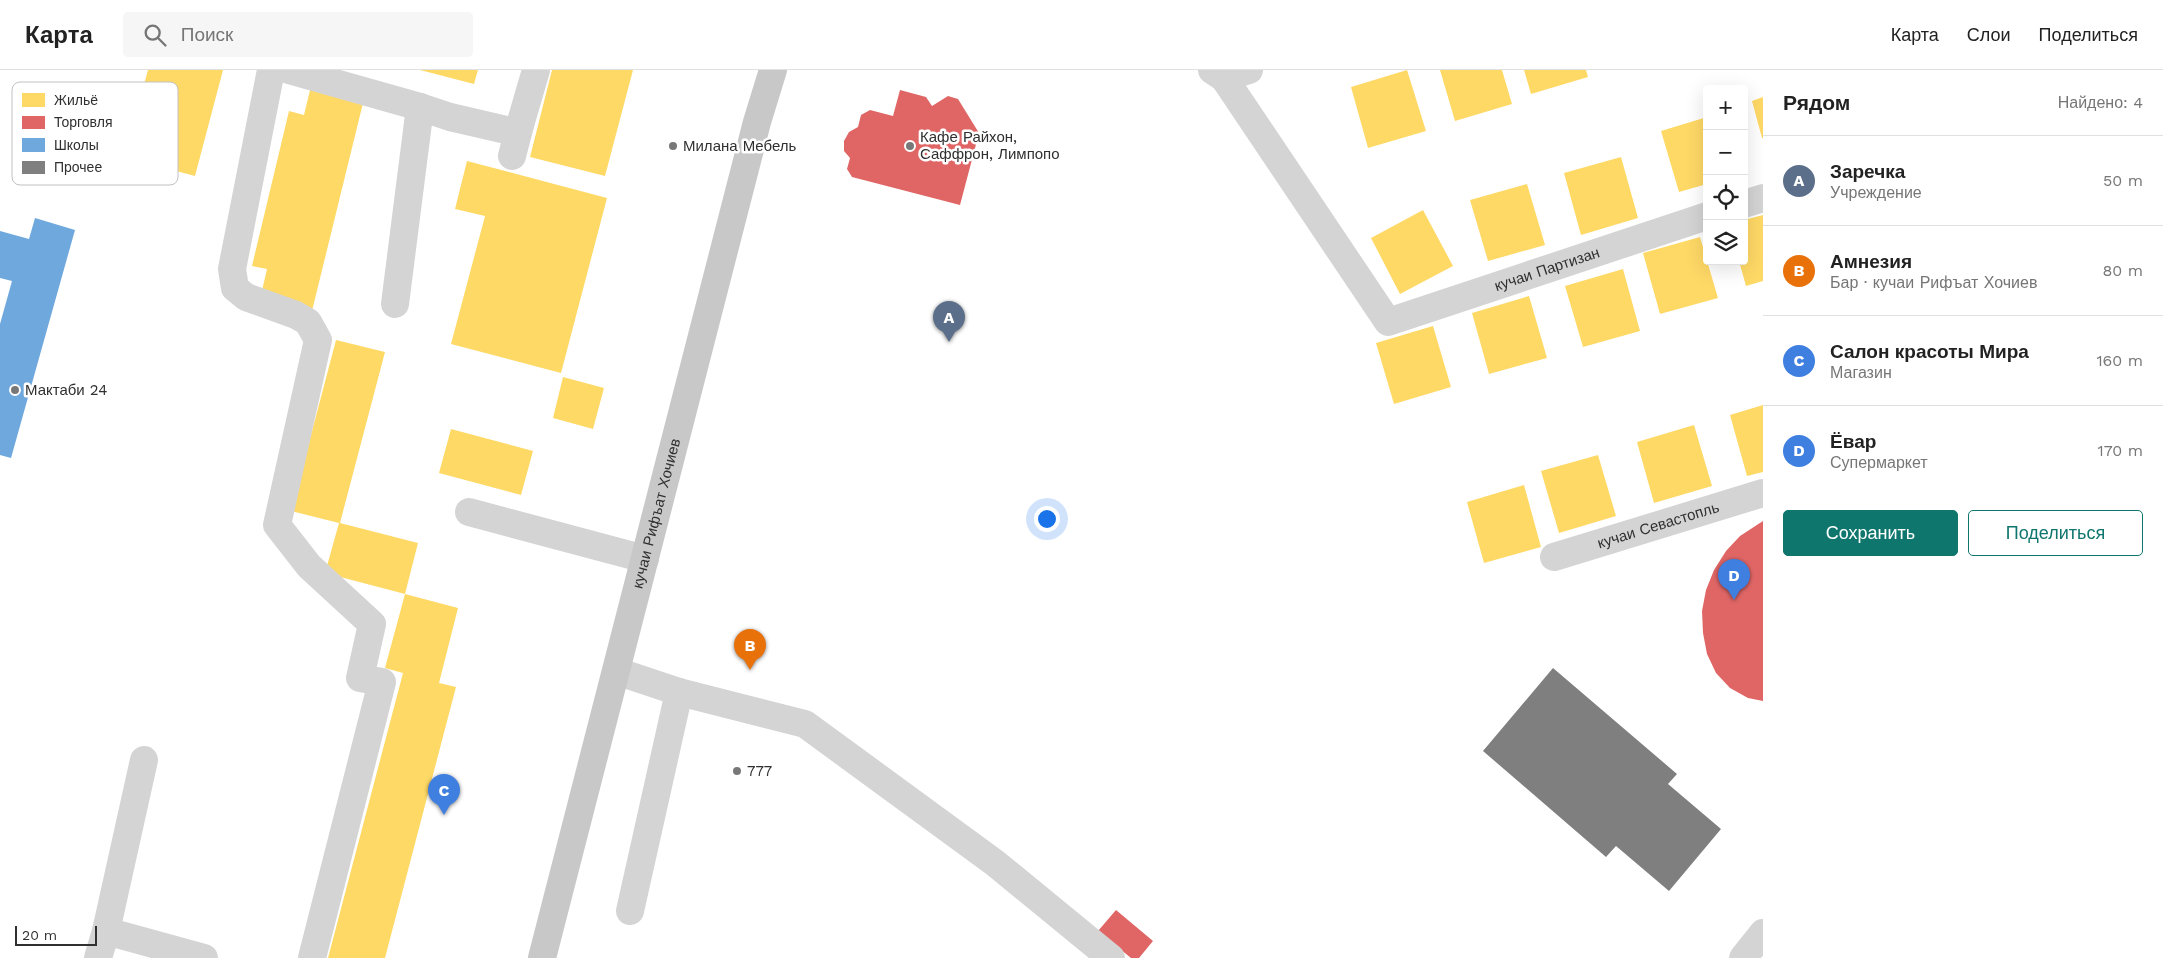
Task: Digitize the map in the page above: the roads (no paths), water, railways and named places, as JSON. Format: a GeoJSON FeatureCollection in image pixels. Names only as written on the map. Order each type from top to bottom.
{"type":"FeatureCollection","features":[{"type":"Feature","properties":{"kind":"main road","name":"кучаи Рифъат Хочиев"},"geometry":{"type":"LineString","coordinates":[[542,958],[757,122],[773,70]]}},
{"type":"Feature","properties":{"kind":"street"},"geometry":{"type":"LineString","coordinates":[[271,70],[232,269],[236,288],[246,297],[296,315],[308,322],[318,340],[277,525],[309,566],[372,624],[360,678],[382,682],[312,958]]}},
{"type":"Feature","properties":{"kind":"street"},"geometry":{"type":"LineString","coordinates":[[289,70],[450,117],[510,131],[520,125]]}},
{"type":"Feature","properties":{"kind":"street"},"geometry":{"type":"LineString","coordinates":[[512,156],[536,70]]}},
{"type":"Feature","properties":{"kind":"street","name":"кучаи Партизан"},"geometry":{"type":"LineString","coordinates":[[1228,73],[1388,322],[1703,217]]}},
{"type":"Feature","properties":{"kind":"street"},"geometry":{"type":"LineString","coordinates":[[395,304],[420,107]]}},
{"type":"Feature","properties":{"kind":"street"},"geometry":{"type":"LineString","coordinates":[[1748,203],[1763,198]]}},
{"type":"Feature","properties":{"kind":"street","name":"кучаи Севастопль"},"geometry":{"type":"LineString","coordinates":[[1554,557],[1763,493]]}},
{"type":"Feature","properties":{"kind":"street"},"geometry":{"type":"LineString","coordinates":[[469,512],[645,559]]}},
{"type":"Feature","properties":{"kind":"street"},"geometry":{"type":"LineString","coordinates":[[616,672],[679,692],[805,724],[995,863],[1111,958]]}},
{"type":"Feature","properties":{"kind":"street"},"geometry":{"type":"LineString","coordinates":[[630,911],[679,692]]}},
{"type":"Feature","properties":{"kind":"street"},"geometry":{"type":"LineString","coordinates":[[98,958],[106,931],[144,760]]}},
{"type":"Feature","properties":{"kind":"street"},"geometry":{"type":"LineString","coordinates":[[106,931],[160,952],[204,958]]}},
{"type":"Feature","properties":{"kind":"street"},"geometry":{"type":"LineString","coordinates":[[1743,958],[1763,933]]}},
{"type":"Feature","properties":{"kind":"place","name":"Милана Мебель"},"geometry":{"type":"Point","coordinates":[673,146]}},
{"type":"Feature","properties":{"kind":"place","name":"Кафе Райхон, Саффрон, Лимпопо"},"geometry":{"type":"Point","coordinates":[910,146]}},
{"type":"Feature","properties":{"kind":"place","name":"Заречка"},"geometry":{"type":"Point","coordinates":[949,342]}},
{"type":"Feature","properties":{"kind":"place","name":"Мактаби 24"},"geometry":{"type":"Point","coordinates":[15,390]}},
{"type":"Feature","properties":{"kind":"place","name":"Ёвар"},"geometry":{"type":"Point","coordinates":[1734,600]}},
{"type":"Feature","properties":{"kind":"place","name":"Амнезия"},"geometry":{"type":"Point","coordinates":[750,670]}},
{"type":"Feature","properties":{"kind":"place","name":"777"},"geometry":{"type":"Point","coordinates":[737,771]}},
{"type":"Feature","properties":{"kind":"place","name":"Салон красоты Мира"},"geometry":{"type":"Point","coordinates":[444,815]}}]}
